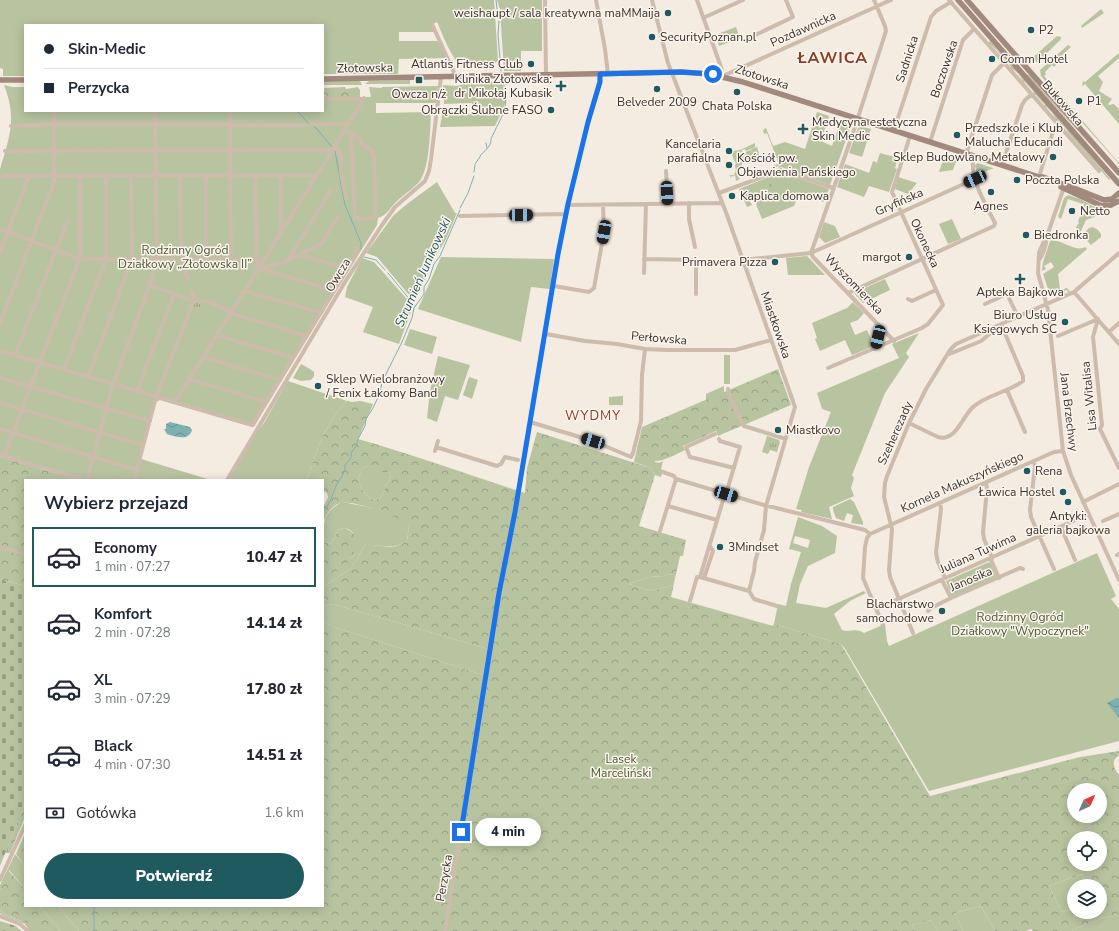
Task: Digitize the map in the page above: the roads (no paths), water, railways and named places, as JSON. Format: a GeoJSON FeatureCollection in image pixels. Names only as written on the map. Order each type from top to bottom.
{"type":"FeatureCollection","features":[{"type":"Feature","properties":{"kind":"street"},"geometry":{"type":"LineString","coordinates":[[544,0],[546,75]]}},
{"type":"Feature","properties":{"kind":"street"},"geometry":{"type":"LineString","coordinates":[[596,0],[608,74]]}},
{"type":"Feature","properties":{"kind":"street","name":"Miastkowska"},"geometry":{"type":"LineString","coordinates":[[652,0],[672,72],[719,193],[795,407],[766,506],[764,530],[749,591]]}},
{"type":"Feature","properties":{"kind":"street"},"geometry":{"type":"LineString","coordinates":[[697,0],[723,76]]}},
{"type":"Feature","properties":{"kind":"street"},"geometry":{"type":"LineString","coordinates":[[703,18],[743,0]]}},
{"type":"Feature","properties":{"kind":"street"},"geometry":{"type":"LineString","coordinates":[[747,38],[793,17],[786,0]]}},
{"type":"Feature","properties":{"kind":"street"},"geometry":{"type":"LineString","coordinates":[[811,253],[858,119],[886,31],[874,0]]}},
{"type":"Feature","properties":{"kind":"street","name":"Pozdawnicka"},"geometry":{"type":"LineString","coordinates":[[723,76],[892,0]]}},
{"type":"Feature","properties":{"kind":"street","name":"Bukowska"},"geometry":{"type":"LineString","coordinates":[[958,0],[1117,181]]}},
{"type":"Feature","properties":{"kind":"street","name":"Bukowska"},"geometry":{"type":"LineString","coordinates":[[967,0],[1119,173]]}},
{"type":"Feature","properties":{"kind":"street","name":"Bukowska"},"geometry":{"type":"LineString","coordinates":[[950,1],[1099,171]]}},
{"type":"Feature","properties":{"kind":"street","name":"Sadnicka"},"geometry":{"type":"LineString","coordinates":[[894,130],[931,17],[936,11],[950,1]]}},
{"type":"Feature","properties":{"kind":"street"},"geometry":{"type":"LineString","coordinates":[[432,24],[456,77]]}},
{"type":"Feature","properties":{"kind":"street","name":"Boczowska"},"geometry":{"type":"LineString","coordinates":[[930,142],[963,40],[974,29]]}},
{"type":"Feature","properties":{"kind":"street"},"geometry":{"type":"LineString","coordinates":[[966,154],[992,75],[1004,63]]}},
{"type":"Feature","properties":{"kind":"street","name":"Złotowska"},"geometry":{"type":"LineString","coordinates":[[324,79],[672,72],[696,72],[723,76],[966,154],[1043,177],[1101,200],[1117,200]]}},
{"type":"Feature","properties":{"kind":"street","name":"Perzycka"},"geometry":{"type":"LineString","coordinates":[[445,931],[499,593],[509,550],[566,214],[589,117],[600,82],[600,74]]}},
{"type":"Feature","properties":{"kind":"street","name":"Owcza"},"geometry":{"type":"LineString","coordinates":[[228,479],[339,293],[384,222],[396,207],[417,189],[427,178],[431,160],[440,77]]}},
{"type":"Feature","properties":{"kind":"street"},"geometry":{"type":"LineString","coordinates":[[0,80],[24,80]]}},
{"type":"Feature","properties":{"kind":"street"},"geometry":{"type":"LineString","coordinates":[[1002,165],[1022,105],[1032,94]]}},
{"type":"Feature","properties":{"kind":"street"},"geometry":{"type":"LineString","coordinates":[[175,402],[334,148],[347,130],[348,124],[364,98],[324,99]]}},
{"type":"Feature","properties":{"kind":"street"},"geometry":{"type":"LineString","coordinates":[[0,323],[54,182],[54,112]]}},
{"type":"Feature","properties":{"kind":"street"},"geometry":{"type":"LineString","coordinates":[[86,479],[113,384],[150,285],[157,259],[155,112]]}},
{"type":"Feature","properties":{"kind":"street"},"geometry":{"type":"LineString","coordinates":[[230,112],[231,260]]}},
{"type":"Feature","properties":{"kind":"street"},"geometry":{"type":"LineString","coordinates":[[11,126],[54,124],[307,125]]}},
{"type":"Feature","properties":{"kind":"street"},"geometry":{"type":"LineString","coordinates":[[312,124],[348,124]]}},
{"type":"Feature","properties":{"kind":"street"},"geometry":{"type":"LineString","coordinates":[[1039,177],[1054,128],[1058,125]]}},
{"type":"Feature","properties":{"kind":"street"},"geometry":{"type":"LineString","coordinates":[[347,130],[360,139],[363,145],[370,149],[374,156],[377,219],[355,218],[351,135],[347,130]]}},
{"type":"Feature","properties":{"kind":"street","name":"Okonecka"},"geometry":{"type":"LineString","coordinates":[[894,341],[924,326],[943,305],[893,196],[892,190],[910,136]]}},
{"type":"Feature","properties":{"kind":"street"},"geometry":{"type":"LineString","coordinates":[[6,151],[334,148],[341,154],[341,172],[346,198]]}},
{"type":"Feature","properties":{"kind":"street"},"geometry":{"type":"LineString","coordinates":[[848,293],[995,225],[975,179],[972,165],[974,156]]}},
{"type":"Feature","properties":{"kind":"street"},"geometry":{"type":"LineString","coordinates":[[719,193],[781,170],[833,188]]}},
{"type":"Feature","properties":{"kind":"street"},"geometry":{"type":"LineString","coordinates":[[666,171],[668,203]]}},
{"type":"Feature","properties":{"kind":"street"},"geometry":{"type":"LineString","coordinates":[[281,175],[281,232]]}},
{"type":"Feature","properties":{"kind":"street"},"geometry":{"type":"LineString","coordinates":[[0,178],[4,176],[317,175]]}},
{"type":"Feature","properties":{"kind":"street"},"geometry":{"type":"LineString","coordinates":[[0,253],[29,176]]}},
{"type":"Feature","properties":{"kind":"street"},"geometry":{"type":"LineString","coordinates":[[80,176],[80,260],[2,456],[82,479]]}},
{"type":"Feature","properties":{"kind":"street"},"geometry":{"type":"LineString","coordinates":[[64,370],[106,260],[106,176]]}},
{"type":"Feature","properties":{"kind":"street"},"geometry":{"type":"LineString","coordinates":[[88,376],[132,259],[131,176]]}},
{"type":"Feature","properties":{"kind":"street"},"geometry":{"type":"LineString","coordinates":[[180,176],[180,260],[188,279]]}},
{"type":"Feature","properties":{"kind":"street"},"geometry":{"type":"LineString","coordinates":[[206,176],[206,260]]}},
{"type":"Feature","properties":{"kind":"street"},"geometry":{"type":"LineString","coordinates":[[255,176],[256,260],[259,268]]}},
{"type":"Feature","properties":{"kind":"street","name":"Gryfińska"},"geometry":{"type":"LineString","coordinates":[[811,253],[975,179]]}},
{"type":"Feature","properties":{"kind":"street"},"geometry":{"type":"LineString","coordinates":[[1117,181],[1117,200]]}},
{"type":"Feature","properties":{"kind":"street","name":"Jana Brzechwy"},"geometry":{"type":"LineString","coordinates":[[1064,186],[1038,261],[1039,278],[1047,303],[1063,451],[1083,502],[1119,580]]}},
{"type":"Feature","properties":{"kind":"street"},"geometry":{"type":"LineString","coordinates":[[288,261],[331,190]]}},
{"type":"Feature","properties":{"kind":"street"},"geometry":{"type":"LineString","coordinates":[[1117,200],[1119,194]]}},
{"type":"Feature","properties":{"kind":"street"},"geometry":{"type":"LineString","coordinates":[[689,203],[689,219],[695,247]]}},
{"type":"Feature","properties":{"kind":"street"},"geometry":{"type":"LineString","coordinates":[[568,204],[722,203]]}},
{"type":"Feature","properties":{"kind":"street"},"geometry":{"type":"LineString","coordinates":[[554,286],[589,292],[594,288],[604,232],[603,204]]}},
{"type":"Feature","properties":{"kind":"street"},"geometry":{"type":"LineString","coordinates":[[644,273],[646,204]]}},
{"type":"Feature","properties":{"kind":"street"},"geometry":{"type":"LineString","coordinates":[[460,216],[566,214]]}},
{"type":"Feature","properties":{"kind":"street"},"geometry":{"type":"LineString","coordinates":[[259,268],[265,268],[288,261],[321,244],[338,217]]}},
{"type":"Feature","properties":{"kind":"street"},"geometry":{"type":"LineString","coordinates":[[15,355],[68,220]]}},
{"type":"Feature","properties":{"kind":"street"},"geometry":{"type":"LineString","coordinates":[[0,229],[80,260],[256,260]]}},
{"type":"Feature","properties":{"kind":"street"},"geometry":{"type":"LineString","coordinates":[[0,351],[253,425],[355,257],[356,248]]}},
{"type":"Feature","properties":{"kind":"street","name":"Wyszomierska"},"geometry":{"type":"LineString","coordinates":[[743,260],[811,253],[813,257],[894,341]]}},
{"type":"Feature","properties":{"kind":"street","name":"Szeherezady"},"geometry":{"type":"LineString","coordinates":[[913,632],[890,582],[889,574],[892,534],[884,497],[885,483],[909,423],[926,389],[952,347],[960,341],[1074,292],[1119,253]]}},
{"type":"Feature","properties":{"kind":"street"},"geometry":{"type":"LineString","coordinates":[[301,255],[348,269]]}},
{"type":"Feature","properties":{"kind":"street"},"geometry":{"type":"LineString","coordinates":[[644,258],[692,259],[696,262],[696,294]]}},
{"type":"Feature","properties":{"kind":"street"},"geometry":{"type":"LineString","coordinates":[[259,268],[334,291]]}},
{"type":"Feature","properties":{"kind":"street"},"geometry":{"type":"LineString","coordinates":[[150,285],[193,301],[197,300],[216,304],[230,313],[306,336]]}},
{"type":"Feature","properties":{"kind":"street"},"geometry":{"type":"LineString","coordinates":[[908,299],[912,301],[936,290]]}},
{"type":"Feature","properties":{"kind":"street"},"geometry":{"type":"LineString","coordinates":[[245,291],[320,313]]}},
{"type":"Feature","properties":{"kind":"street"},"geometry":{"type":"LineString","coordinates":[[134,479],[156,396],[193,301],[192,292]]}},
{"type":"Feature","properties":{"kind":"street"},"geometry":{"type":"LineString","coordinates":[[1074,292],[1119,344]]}},
{"type":"Feature","properties":{"kind":"street"},"geometry":{"type":"LineString","coordinates":[[136,391],[174,294]]}},
{"type":"Feature","properties":{"kind":"street"},"geometry":{"type":"LineString","coordinates":[[985,304],[1007,294],[1018,317]]}},
{"type":"Feature","properties":{"kind":"street"},"geometry":{"type":"LineString","coordinates":[[1058,336],[1098,320]]}},
{"type":"Feature","properties":{"kind":"street","name":"Lisa Witalisa"},"geometry":{"type":"LineString","coordinates":[[1098,320],[1093,337],[1102,425],[1100,429],[1119,468]]}},
{"type":"Feature","properties":{"kind":"street"},"geometry":{"type":"LineString","coordinates":[[1109,332],[1119,323]]}},
{"type":"Feature","properties":{"kind":"street"},"geometry":{"type":"LineString","coordinates":[[909,423],[938,437],[949,437],[956,431],[968,412],[975,405],[1022,383],[1024,378],[1001,324]]}},
{"type":"Feature","properties":{"kind":"street","name":"Szeherezady"},"geometry":{"type":"LineString","coordinates":[[947,355],[981,341],[1001,324]]}},
{"type":"Feature","properties":{"kind":"street"},"geometry":{"type":"LineString","coordinates":[[875,349],[880,326]]}},
{"type":"Feature","properties":{"kind":"street","name":"Perłowska"},"geometry":{"type":"LineString","coordinates":[[546,334],[645,349],[735,350],[771,340]]}},
{"type":"Feature","properties":{"kind":"street"},"geometry":{"type":"LineString","coordinates":[[217,335],[293,358]]}},
{"type":"Feature","properties":{"kind":"street"},"geometry":{"type":"LineString","coordinates":[[828,368],[894,341]]}},
{"type":"Feature","properties":{"kind":"street"},"geometry":{"type":"LineString","coordinates":[[530,422],[593,441],[631,457],[641,421],[642,375],[645,349]]}},
{"type":"Feature","properties":{"kind":"street"},"geometry":{"type":"LineString","coordinates":[[203,357],[280,380]]}},
{"type":"Feature","properties":{"kind":"street"},"geometry":{"type":"LineString","coordinates":[[0,378],[150,421]]}},
{"type":"Feature","properties":{"kind":"street"},"geometry":{"type":"LineString","coordinates":[[189,379],[266,402]]}},
{"type":"Feature","properties":{"kind":"street"},"geometry":{"type":"LineString","coordinates":[[728,389],[730,398],[744,426],[786,439]]}},
{"type":"Feature","properties":{"kind":"street"},"geometry":{"type":"LineString","coordinates":[[1007,390],[1025,432]]}},
{"type":"Feature","properties":{"kind":"street"},"geometry":{"type":"LineString","coordinates":[[0,403],[143,445]]}},
{"type":"Feature","properties":{"kind":"street"},"geometry":{"type":"LineString","coordinates":[[0,429],[137,470]]}},
{"type":"Feature","properties":{"kind":"street"},"geometry":{"type":"LineString","coordinates":[[715,434],[686,447],[690,457],[734,468]]}},
{"type":"Feature","properties":{"kind":"street"},"geometry":{"type":"LineString","coordinates":[[702,577],[717,520],[740,447],[720,441],[719,439]]}},
{"type":"Feature","properties":{"kind":"street"},"geometry":{"type":"LineString","coordinates":[[438,441],[436,449],[496,466],[501,464],[505,457],[518,460]]}},
{"type":"Feature","properties":{"kind":"street","name":"Kornela Makuszyńskiego"},"geometry":{"type":"LineString","coordinates":[[870,534],[1054,452],[1063,451]]}},
{"type":"Feature","properties":{"kind":"street"},"geometry":{"type":"LineString","coordinates":[[1034,461],[1035,467],[1030,510],[1039,537],[1054,569]]}},
{"type":"Feature","properties":{"kind":"street"},"geometry":{"type":"LineString","coordinates":[[663,472],[674,476],[676,479],[766,506],[865,530],[870,534],[867,538],[865,547],[863,578],[883,625]]}},
{"type":"Feature","properties":{"kind":"street"},"geometry":{"type":"LineString","coordinates":[[660,531],[676,479]]}},
{"type":"Feature","properties":{"kind":"street"},"geometry":{"type":"LineString","coordinates":[[986,482],[987,489],[983,532],[984,539],[992,558],[991,560],[999,578]]}},
{"type":"Feature","properties":{"kind":"street"},"geometry":{"type":"LineString","coordinates":[[1083,502],[1119,484]]}},
{"type":"Feature","properties":{"kind":"street"},"geometry":{"type":"LineString","coordinates":[[940,503],[941,509],[936,553],[950,598]]}},
{"type":"Feature","properties":{"kind":"street"},"geometry":{"type":"LineString","coordinates":[[668,506],[717,520]]}},
{"type":"Feature","properties":{"kind":"street","name":"Juliana Tuwima"},"geometry":{"type":"LineString","coordinates":[[876,609],[1089,514]]}},
{"type":"Feature","properties":{"kind":"street"},"geometry":{"type":"LineString","coordinates":[[1102,521],[1119,514]]}},
{"type":"Feature","properties":{"kind":"street"},"geometry":{"type":"LineString","coordinates":[[1061,527],[1075,560]]}},
{"type":"Feature","properties":{"kind":"street"},"geometry":{"type":"LineString","coordinates":[[0,547],[24,554]]}},
{"type":"Feature","properties":{"kind":"street","name":"Janosika"},"geometry":{"type":"LineString","coordinates":[[928,611],[950,598],[1020,568],[1023,569]]}},
{"type":"Feature","properties":{"kind":"street"},"geometry":{"type":"LineString","coordinates":[[690,601],[697,577],[702,577],[749,591],[754,599],[778,606]]}},
{"type":"Feature","properties":{"kind":"street"},"geometry":{"type":"LineString","coordinates":[[0,880],[24,827]]}},
{"type":"Feature","properties":{"kind":"street"},"geometry":{"type":"LineString","coordinates":[[0,916],[20,924],[28,931]]}},
{"type":"Feature","properties":{"kind":"water"},"geometry":{"type":"Polygon","coordinates":[[[170,422],[190,427],[192,430],[188,436],[185,437],[167,434],[164,429],[166,429],[166,424],[170,422]]]}},
{"type":"Feature","properties":{"kind":"water"},"geometry":{"type":"Polygon","coordinates":[[[1119,698],[1119,718],[1107,703],[1119,698]]]}},
{"type":"Feature","properties":{"kind":"waterway","name":"Strumień Junikowski"},"geometry":{"type":"LineString","coordinates":[[496,0],[498,18]]}},
{"type":"Feature","properties":{"kind":"waterway","name":"Strumień Junikowski"},"geometry":{"type":"LineString","coordinates":[[499,21],[498,35],[501,71]]}},
{"type":"Feature","properties":{"kind":"waterway","name":"Strumień Junikowski"},"geometry":{"type":"LineString","coordinates":[[491,139],[504,112],[506,99],[503,82]]}},
{"type":"Feature","properties":{"kind":"waterway"},"geometry":{"type":"LineString","coordinates":[[298,112],[308,123]]}},
{"type":"Feature","properties":{"kind":"waterway"},"geometry":{"type":"LineString","coordinates":[[313,126],[332,147]]}},
{"type":"Feature","properties":{"kind":"waterway","name":"Strumień Junikowski"},"geometry":{"type":"LineString","coordinates":[[480,156],[489,147],[491,140]]}},
{"type":"Feature","properties":{"kind":"waterway","name":"Strumień Junikowski"},"geometry":{"type":"LineString","coordinates":[[486,143],[487,148]]}},
{"type":"Feature","properties":{"kind":"waterway"},"geometry":{"type":"LineString","coordinates":[[335,151],[340,178]]}},
{"type":"Feature","properties":{"kind":"waterway","name":"Strumień Junikowski"},"geometry":{"type":"LineString","coordinates":[[475,164],[480,157]]}},
{"type":"Feature","properties":{"kind":"waterway","name":"Strumień Junikowski"},"geometry":{"type":"LineString","coordinates":[[474,172],[475,165]]}},
{"type":"Feature","properties":{"kind":"waterway","name":"Strumień Junikowski"},"geometry":{"type":"LineString","coordinates":[[460,208],[468,193],[474,176]]}},
{"type":"Feature","properties":{"kind":"waterway"},"geometry":{"type":"LineString","coordinates":[[340,179],[345,205],[361,243],[361,249]]}},
{"type":"Feature","properties":{"kind":"waterway","name":"Strumień Junikowski"},"geometry":{"type":"LineString","coordinates":[[402,342],[412,318],[414,308],[424,294],[424,287],[429,279],[434,264],[440,256],[460,210]]}},
{"type":"Feature","properties":{"kind":"waterway"},"geometry":{"type":"LineString","coordinates":[[364,257],[376,260],[385,270]]}},
{"type":"Feature","properties":{"kind":"waterway"},"geometry":{"type":"LineString","coordinates":[[388,273],[415,306]]}},
{"type":"Feature","properties":{"kind":"waterway","name":"Strumień Junikowski"},"geometry":{"type":"LineString","coordinates":[[380,392],[382,382],[402,342]]}},
{"type":"Feature","properties":{"kind":"waterway","name":"Strumień Junikowski"},"geometry":{"type":"LineString","coordinates":[[324,510],[343,473],[345,465],[351,458],[351,453],[356,446],[365,426],[366,419],[380,393]]}},
{"type":"Feature","properties":{"kind":"waterway"},"geometry":{"type":"LineString","coordinates":[[1110,753],[1117,756]]}},
{"type":"Feature","properties":{"kind":"waterway","name":"Strumień Junikowski"},"geometry":{"type":"LineString","coordinates":[[94,907],[94,931]]}},
{"type":"Feature","properties":{"kind":"place","name":"weishaupt / sala kreatywna maMMaija"},"geometry":{"type":"Point","coordinates":[668,13]}},
{"type":"Feature","properties":{"kind":"place","name":"P2"},"geometry":{"type":"Point","coordinates":[1031,30]}},
{"type":"Feature","properties":{"kind":"place","name":"SecurityPoznan.pl"},"geometry":{"type":"Point","coordinates":[652,37]}},
{"type":"Feature","properties":{"kind":"place","name":"Comm Hotel"},"geometry":{"type":"Point","coordinates":[992,59]}},
{"type":"Feature","properties":{"kind":"place","name":"Atlantis Fitness Club"},"geometry":{"type":"Point","coordinates":[531,64]}},
{"type":"Feature","properties":{"kind":"place","name":"Owcza n/ż"},"geometry":{"type":"Point","coordinates":[419,80]}},
{"type":"Feature","properties":{"kind":"place","name":"Klinika Złotowska: dr Mikołaj Kubasik"},"geometry":{"type":"Point","coordinates":[561,86]}},
{"type":"Feature","properties":{"kind":"place","name":"Belveder 2009"},"geometry":{"type":"Point","coordinates":[657,89]}},
{"type":"Feature","properties":{"kind":"place","name":"Chata Polska"},"geometry":{"type":"Point","coordinates":[737,92]}},
{"type":"Feature","properties":{"kind":"place","name":"P1"},"geometry":{"type":"Point","coordinates":[1079,101]}},
{"type":"Feature","properties":{"kind":"place","name":"Obrączki Ślubne FASO"},"geometry":{"type":"Point","coordinates":[551,110]}},
{"type":"Feature","properties":{"kind":"place","name":"Medycyna estetyczna Skin Medic"},"geometry":{"type":"Point","coordinates":[803,129]}},
{"type":"Feature","properties":{"kind":"place","name":"Przedszkole i Klub Malucha Educandi"},"geometry":{"type":"Point","coordinates":[957,135]}},
{"type":"Feature","properties":{"kind":"place","name":"Kancelaria parafialna"},"geometry":{"type":"Point","coordinates":[729,151]}},
{"type":"Feature","properties":{"kind":"place","name":"Sklep Budowlano Metalowy"},"geometry":{"type":"Point","coordinates":[1053,157]}},
{"type":"Feature","properties":{"kind":"place","name":"Kościół pw. Objawienia Pańskiego"},"geometry":{"type":"Point","coordinates":[729,165]}},
{"type":"Feature","properties":{"kind":"place","name":"Poczta Polska"},"geometry":{"type":"Point","coordinates":[1017,180]}},
{"type":"Feature","properties":{"kind":"place","name":"Agnes"},"geometry":{"type":"Point","coordinates":[991,192]}},
{"type":"Feature","properties":{"kind":"place","name":"Kaplica domowa"},"geometry":{"type":"Point","coordinates":[732,196]}},
{"type":"Feature","properties":{"kind":"place","name":"Netto"},"geometry":{"type":"Point","coordinates":[1072,211]}},
{"type":"Feature","properties":{"kind":"place","name":"Biedronka"},"geometry":{"type":"Point","coordinates":[1026,235]}},
{"type":"Feature","properties":{"kind":"place","name":"margot"},"geometry":{"type":"Point","coordinates":[909,257]}},
{"type":"Feature","properties":{"kind":"place","name":"Primavera Pizza"},"geometry":{"type":"Point","coordinates":[775,262]}},
{"type":"Feature","properties":{"kind":"place","name":"Apteka Bajkowa"},"geometry":{"type":"Point","coordinates":[1020,279]}},
{"type":"Feature","properties":{"kind":"place","name":"Biuro Usług Księgowych SC"},"geometry":{"type":"Point","coordinates":[1065,322]}},
{"type":"Feature","properties":{"kind":"place","name":"Sklep Wielobranżowy / Fenix Łakomy Band"},"geometry":{"type":"Point","coordinates":[318,386]}},
{"type":"Feature","properties":{"kind":"place","name":"Miastkovo"},"geometry":{"type":"Point","coordinates":[778,430]}},
{"type":"Feature","properties":{"kind":"place","name":"Rena"},"geometry":{"type":"Point","coordinates":[1027,471]}},
{"type":"Feature","properties":{"kind":"place","name":"Ławica Hostel"},"geometry":{"type":"Point","coordinates":[1063,492]}},
{"type":"Feature","properties":{"kind":"place","name":"Antyki: galeria bajkowa"},"geometry":{"type":"Point","coordinates":[1068,502]}},
{"type":"Feature","properties":{"kind":"place","name":"3Mindset"},"geometry":{"type":"Point","coordinates":[720,547]}},
{"type":"Feature","properties":{"kind":"place","name":"Blacharstwo samochodowe"},"geometry":{"type":"Point","coordinates":[942,611]}},
{"type":"Feature","properties":{"kind":"district","name":"ŁAWICA"},"geometry":{"type":"Point","coordinates":[833,57]}},
{"type":"Feature","properties":{"kind":"district","name":"WYDMY"},"geometry":{"type":"Point","coordinates":[593,415]}},
{"type":"Feature","properties":{"kind":"park label","name":"Rodzinny Ogród Działkowy „Złotowska II”"},"geometry":{"type":"Point","coordinates":[185,257]}},
{"type":"Feature","properties":{"kind":"park label","name":"Rodzinny Ogród Działkowy \"Wypoczynek\""},"geometry":{"type":"Point","coordinates":[1020,624]}},
{"type":"Feature","properties":{"kind":"park label","name":"Lasek Marceliński"},"geometry":{"type":"Point","coordinates":[621,766]}}]}
